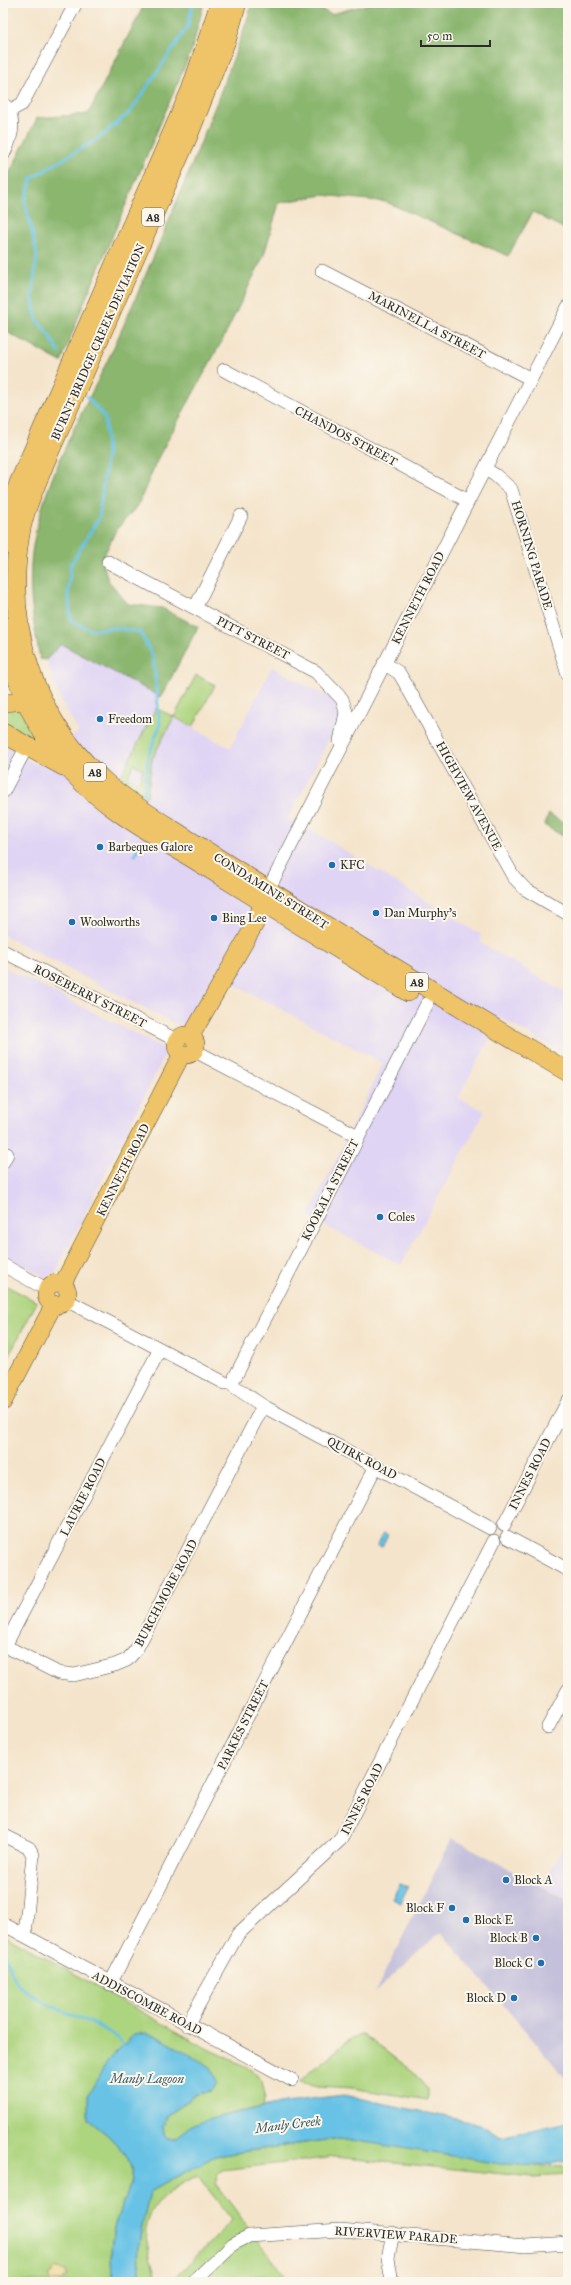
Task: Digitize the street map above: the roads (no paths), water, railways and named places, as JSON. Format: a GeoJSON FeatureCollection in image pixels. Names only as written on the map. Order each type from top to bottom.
{"type":"FeatureCollection","features":[{"type":"Feature","properties":{"kind":"highway","name":"BURNT BRIDGE CREEK DEVIATION"},"geometry":{"type":"LineString","coordinates":[[3,545],[10,511],[19,483],[191,90],[220,3]]}},
{"type":"Feature","properties":{"kind":"highway","name":"BURNT BRIDGE CREEK DEVIATION"},"geometry":{"type":"LineString","coordinates":[[29,694],[16,599],[16,576],[20,533],[27,508],[45,462],[206,94],[227,38],[237,3]]}},
{"type":"Feature","properties":{"kind":"highway","name":"BURNT BRIDGE CREEK DEVIATION"},"geometry":{"type":"LineString","coordinates":[[3,626],[11,660],[29,694],[48,739],[74,774]]}},
{"type":"Feature","properties":{"kind":"highway","name":"CONDAMINE STREET"},"geometry":{"type":"LineString","coordinates":[[29,694],[58,728],[83,761],[114,790],[138,816]]}},
{"type":"Feature","properties":{"kind":"highway"},"geometry":{"type":"LineString","coordinates":[[3,733],[74,774]]}},
{"type":"Feature","properties":{"kind":"highway","name":"CONDAMINE STREET"},"geometry":{"type":"LineString","coordinates":[[74,774],[105,802],[138,816],[156,827],[265,896],[427,1004],[568,1086]]}},
{"type":"Feature","properties":{"kind":"highway","name":"CONDAMINE STREET"},"geometry":{"type":"LineString","coordinates":[[265,896],[568,1072]]}},
{"type":"Feature","properties":{"kind":"main road"},"geometry":{"type":"LineString","coordinates":[[3,692],[29,694]]}},
{"type":"Feature","properties":{"kind":"main road"},"geometry":{"type":"LineString","coordinates":[[3,703],[29,694]]}},
{"type":"Feature","properties":{"kind":"main road","name":"KENNETH ROAD"},"geometry":{"type":"LineString","coordinates":[[3,1402],[186,1045],[254,924],[265,896]]}},
{"type":"Feature","properties":{"kind":"street"},"geometry":{"type":"LineString","coordinates":[[3,155],[12,131],[6,107],[22,104],[76,3]]}},
{"type":"Feature","properties":{"kind":"street","name":"MARINELLA STREET"},"geometry":{"type":"LineString","coordinates":[[322,270],[531,380]]}},
{"type":"Feature","properties":{"kind":"street","name":"KENNETH ROAD"},"geometry":{"type":"LineString","coordinates":[[265,896],[568,307]]}},
{"type":"Feature","properties":{"kind":"street","name":"CHANDOS STREET"},"geometry":{"type":"LineString","coordinates":[[224,370],[468,501]]}},
{"type":"Feature","properties":{"kind":"street","name":"HORNING PARADE"},"geometry":{"type":"LineString","coordinates":[[485,469],[495,475],[511,490],[568,675]]}},
{"type":"Feature","properties":{"kind":"street"},"geometry":{"type":"LineString","coordinates":[[195,608],[241,516]]}},
{"type":"Feature","properties":{"kind":"street","name":"PITT STREET"},"geometry":{"type":"LineString","coordinates":[[108,562],[316,672],[342,699],[346,712],[338,752]]}},
{"type":"Feature","properties":{"kind":"street","name":"HIGHVIEW AVENUE"},"geometry":{"type":"LineString","coordinates":[[384,663],[399,673],[405,682],[513,876],[525,889],[568,914]]}},
{"type":"Feature","properties":{"kind":"street"},"geometry":{"type":"LineString","coordinates":[[3,792],[27,746]]}},
{"type":"Feature","properties":{"kind":"street","name":"ROSEBERRY STREET"},"geometry":{"type":"LineString","coordinates":[[3,951],[186,1045],[358,1136]]}},
{"type":"Feature","properties":{"kind":"street","name":"KOORALA STREET"},"geometry":{"type":"LineString","coordinates":[[232,1382],[427,1004]]}},
{"type":"Feature","properties":{"kind":"street","name":"QUIRK ROAD"},"geometry":{"type":"LineString","coordinates":[[3,1265],[160,1349],[232,1382],[263,1406],[490,1528]]}},
{"type":"Feature","properties":{"kind":"street","name":"LAURIE ROAD"},"geometry":{"type":"LineString","coordinates":[[4,1645],[160,1349]]}},
{"type":"Feature","properties":{"kind":"street","name":"INNES ROAD"},"geometry":{"type":"LineString","coordinates":[[505,1531],[568,1401]]}},
{"type":"Feature","properties":{"kind":"street","name":"BURCHMORE ROAD"},"geometry":{"type":"LineString","coordinates":[[4,1645],[58,1673],[74,1675],[115,1665],[127,1660],[136,1650],[263,1406]]}},
{"type":"Feature","properties":{"kind":"street","name":"PARKES STREET"},"geometry":{"type":"LineString","coordinates":[[110,1984],[376,1466]]}},
{"type":"Feature","properties":{"kind":"street"},"geometry":{"type":"LineString","coordinates":[[505,1531],[503,1542],[494,1541],[489,1535],[490,1528],[495,1524],[568,1570]]}},
{"type":"Feature","properties":{"kind":"street","name":"INNES ROAD"},"geometry":{"type":"LineString","coordinates":[[187,2025],[238,1934],[340,1840],[494,1541]]}},
{"type":"Feature","properties":{"kind":"street"},"geometry":{"type":"LineString","coordinates":[[548,1727],[568,1690]]}},
{"type":"Feature","properties":{"kind":"street"},"geometry":{"type":"LineString","coordinates":[[3,1835],[29,1848],[33,1855],[25,1936]]}},
{"type":"Feature","properties":{"kind":"street","name":"ADDISCOMBE ROAD"},"geometry":{"type":"LineString","coordinates":[[3,1924],[110,1984],[292,2080]]}},
{"type":"Feature","properties":{"kind":"street","name":"RIVERVIEW PARADE"},"geometry":{"type":"LineString","coordinates":[[193,2282],[233,2244],[249,2236],[340,2230],[393,2233],[526,2246],[568,2242]]}},
{"type":"Feature","properties":{"kind":"street"},"geometry":{"type":"LineString","coordinates":[[392,2282],[388,2258],[393,2233]]}},
{"type":"Feature","properties":{"kind":"water"},"geometry":{"type":"Polygon","coordinates":[[[383,1533],[388,1535],[382,1547],[377,1545],[383,1533]]]}},
{"type":"Feature","properties":{"kind":"water"},"geometry":{"type":"Polygon","coordinates":[[[400,1884],[408,1887],[400,1903],[392,1899],[400,1884]]]}},
{"type":"Feature","properties":{"kind":"water","name":"Manly Lagoon"},"geometry":{"type":"Polygon","coordinates":[[[145,2033],[157,2036],[211,2067],[217,2083],[210,2092],[197,2094],[167,2116],[163,2126],[164,2134],[168,2138],[176,2138],[190,2127],[206,2120],[285,2102],[344,2095],[480,2124],[500,2137],[568,2122],[568,2161],[537,2166],[501,2164],[339,2138],[215,2156],[150,2192],[142,2225],[139,2250],[141,2273],[145,2282],[113,2282],[111,2245],[115,2223],[128,2193],[131,2173],[129,2162],[121,2148],[88,2119],[88,2095],[108,2060],[134,2035],[145,2033]]]}},
{"type":"Feature","properties":{"kind":"water"},"geometry":{"type":"Polygon","coordinates":[[[263,2276],[274,2282],[245,2282],[251,2277],[263,2276]]]}},
{"type":"Feature","properties":{"kind":"waterway"},"geometry":{"type":"LineString","coordinates":[[59,352],[49,335],[37,320],[32,298],[37,254],[25,201],[32,178],[102,136],[131,111],[187,28],[193,3]]}},
{"type":"Feature","properties":{"kind":"waterway"},"geometry":{"type":"LineString","coordinates":[[87,397],[105,418],[107,453],[99,518],[71,564],[68,593],[71,621],[92,630],[114,628],[140,632],[153,657],[160,725],[148,757],[144,795]]}},
{"type":"Feature","properties":{"kind":"waterway"},"geometry":{"type":"LineString","coordinates":[[135,855],[140,842]]}},
{"type":"Feature","properties":{"kind":"waterway"},"geometry":{"type":"LineString","coordinates":[[3,1947],[11,1971],[18,1984],[28,1993],[42,2002],[107,2031],[118,2039],[124,2048]]}},
{"type":"Feature","properties":{"kind":"place","name":"Freedom"},"geometry":{"type":"Point","coordinates":[100,719]}},
{"type":"Feature","properties":{"kind":"place","name":"Barbeques Galore"},"geometry":{"type":"Point","coordinates":[100,847]}},
{"type":"Feature","properties":{"kind":"place","name":"KFC"},"geometry":{"type":"Point","coordinates":[332,865]}},
{"type":"Feature","properties":{"kind":"place","name":"Dan Murphy's"},"geometry":{"type":"Point","coordinates":[376,913]}},
{"type":"Feature","properties":{"kind":"place","name":"Bing Lee"},"geometry":{"type":"Point","coordinates":[214,918]}},
{"type":"Feature","properties":{"kind":"place","name":"Woolworths"},"geometry":{"type":"Point","coordinates":[72,922]}},
{"type":"Feature","properties":{"kind":"place","name":"Coles"},"geometry":{"type":"Point","coordinates":[380,1217]}},
{"type":"Feature","properties":{"kind":"place","name":"Block A"},"geometry":{"type":"Point","coordinates":[506,1880]}},
{"type":"Feature","properties":{"kind":"place","name":"Block F"},"geometry":{"type":"Point","coordinates":[452,1908]}},
{"type":"Feature","properties":{"kind":"place","name":"Block E"},"geometry":{"type":"Point","coordinates":[466,1920]}},
{"type":"Feature","properties":{"kind":"place","name":"Block B"},"geometry":{"type":"Point","coordinates":[536,1938]}},
{"type":"Feature","properties":{"kind":"place","name":"Block C"},"geometry":{"type":"Point","coordinates":[541,1963]}},
{"type":"Feature","properties":{"kind":"place","name":"Block D"},"geometry":{"type":"Point","coordinates":[514,1998]}},
{"type":"Feature","properties":{"kind":"water label","name":"Manly Creek"},"geometry":{"type":"Point","coordinates":[288,2125]}}]}
